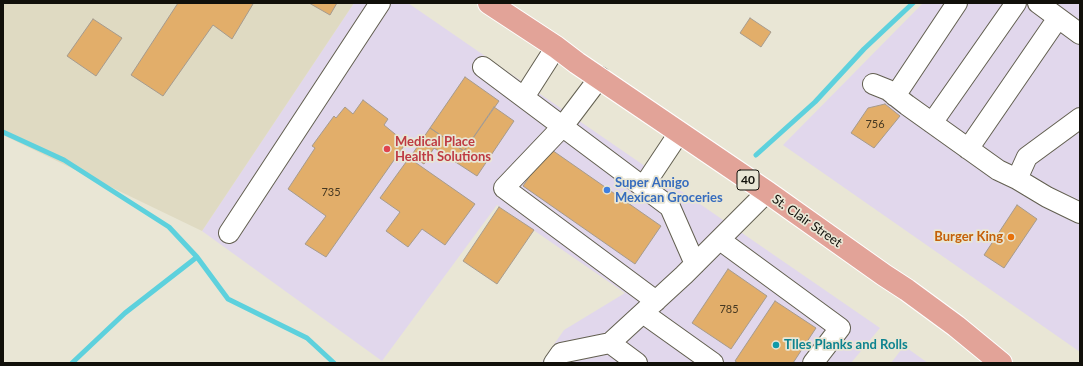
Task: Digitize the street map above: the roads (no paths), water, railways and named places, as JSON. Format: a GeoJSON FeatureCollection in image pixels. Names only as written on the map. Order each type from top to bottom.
{"type":"FeatureCollection","features":[{"type":"Feature","properties":{"kind":"main road","name":"St. Clair Street"},"geometry":{"type":"LineString","coordinates":[[489,3],[556,46],[577,63],[600,77],[907,290],[956,326],[1001,363]]}},
{"type":"Feature","properties":{"kind":"lane"},"geometry":{"type":"LineString","coordinates":[[229,233],[380,3]]}},
{"type":"Feature","properties":{"kind":"lane"},"geometry":{"type":"LineString","coordinates":[[896,96],[957,3]]}},
{"type":"Feature","properties":{"kind":"lane"},"geometry":{"type":"LineString","coordinates":[[932,123],[1016,3]]}},
{"type":"Feature","properties":{"kind":"lane"},"geometry":{"type":"LineString","coordinates":[[1038,3],[1080,34]]}},
{"type":"Feature","properties":{"kind":"lane"},"geometry":{"type":"LineString","coordinates":[[968,149],[1058,18]]}},
{"type":"Feature","properties":{"kind":"lane"},"geometry":{"type":"LineString","coordinates":[[524,97],[556,46]]}},
{"type":"Feature","properties":{"kind":"lane"},"geometry":{"type":"LineString","coordinates":[[483,66],[670,207],[695,264]]}},
{"type":"Feature","properties":{"kind":"lane"},"geometry":{"type":"LineString","coordinates":[[600,77],[563,126],[504,188],[650,307],[713,363]]}},
{"type":"Feature","properties":{"kind":"lane"},"geometry":{"type":"LineString","coordinates":[[873,84],[888,90],[998,170],[1080,214]]}},
{"type":"Feature","properties":{"kind":"lane"},"geometry":{"type":"LineString","coordinates":[[1017,179],[1027,157],[1080,118]]}},
{"type":"Feature","properties":{"kind":"lane"},"geometry":{"type":"LineString","coordinates":[[643,187],[679,133]]}},
{"type":"Feature","properties":{"kind":"lane"},"geometry":{"type":"LineString","coordinates":[[554,363],[561,353],[610,344],[720,240],[766,192]]}},
{"type":"Feature","properties":{"kind":"lane"},"geometry":{"type":"LineString","coordinates":[[720,240],[840,328],[813,363]]}},
{"type":"Feature","properties":{"kind":"lane"},"geometry":{"type":"LineString","coordinates":[[610,344],[637,363]]}},
{"type":"Feature","properties":{"kind":"waterway"},"geometry":{"type":"LineString","coordinates":[[756,155],[815,102],[864,49],[913,3]]}},
{"type":"Feature","properties":{"kind":"waterway"},"geometry":{"type":"LineString","coordinates":[[3,132],[64,160],[169,227],[197,257],[228,299],[307,338],[334,363]]}},
{"type":"Feature","properties":{"kind":"waterway"},"geometry":{"type":"LineString","coordinates":[[72,363],[125,313],[197,257]]}},
{"type":"Feature","properties":{"kind":"place","name":"Medical Place Health Solutions"},"geometry":{"type":"Point","coordinates":[387,149]}},
{"type":"Feature","properties":{"kind":"place","name":"Super Amigo Mexican Groceries"},"geometry":{"type":"Point","coordinates":[607,190]}},
{"type":"Feature","properties":{"kind":"place","name":"Burger King"},"geometry":{"type":"Point","coordinates":[1011,237]}},
{"type":"Feature","properties":{"kind":"place","name":"TIles Planks and Rolls"},"geometry":{"type":"Point","coordinates":[776,345]}}]}
